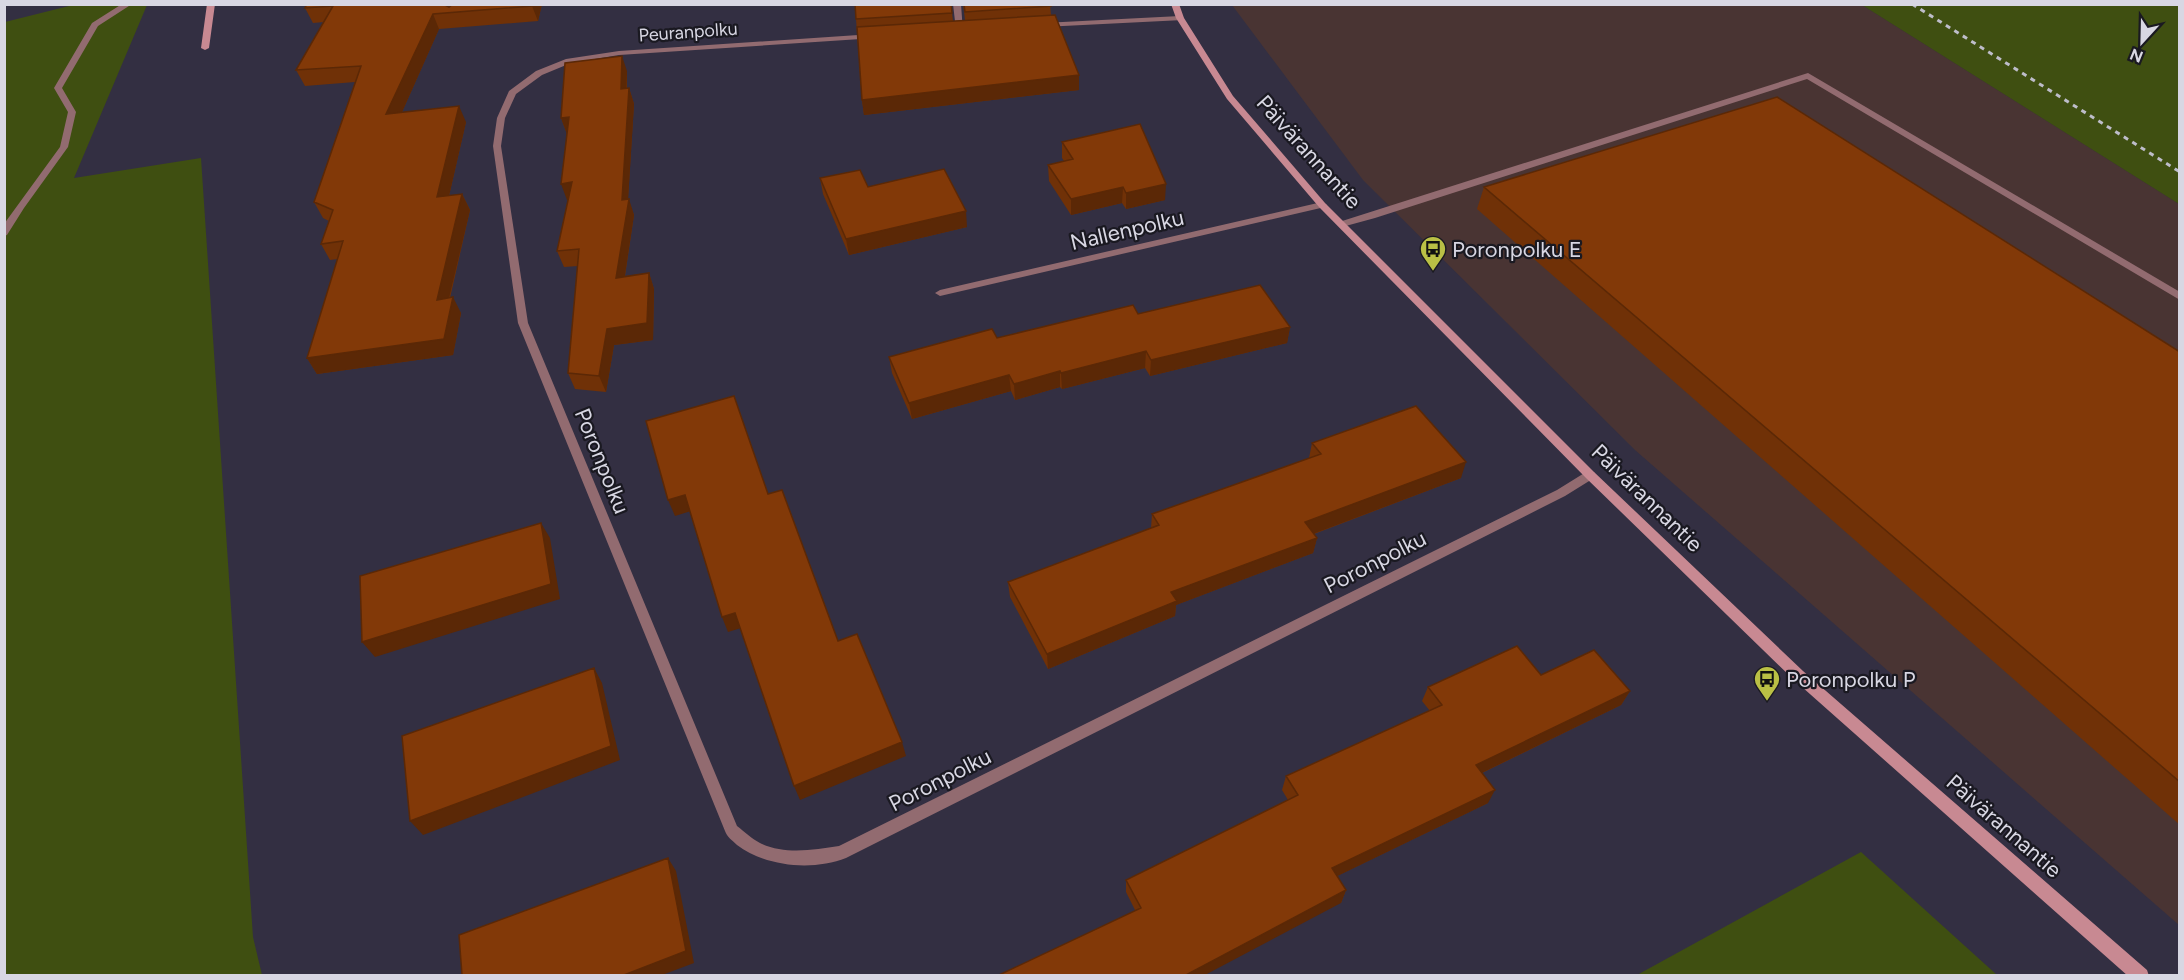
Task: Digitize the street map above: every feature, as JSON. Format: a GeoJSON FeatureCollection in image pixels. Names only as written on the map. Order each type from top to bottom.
{"type":"FeatureCollection","features":[{"type":"Feature","properties":{"kind":"street"},"geometry":{"type":"LineString","coordinates":[[4,233],[64,147],[72,112],[58,88],[95,25],[128,4]]}},
{"type":"Feature","properties":{"kind":"street"},"geometry":{"type":"LineString","coordinates":[[205,48],[211,4]]}},
{"type":"Feature","properties":{"kind":"street"},"geometry":{"type":"LineString","coordinates":[[957,4],[960,30]]}},
{"type":"Feature","properties":{"kind":"street","name":"Päivärannantie"},"geometry":{"type":"LineString","coordinates":[[1175,4],[1180,18],[1230,96],[1323,206],[1590,475],[1798,675],[2141,975]]}},
{"type":"Feature","properties":{"kind":"street"},"geometry":{"type":"LineString","coordinates":[[1029,26],[1180,18]]}},
{"type":"Feature","properties":{"kind":"street"},"geometry":{"type":"LineString","coordinates":[[948,31],[971,30]]}},
{"type":"Feature","properties":{"kind":"street","name":"Peuranpolku"},"geometry":{"type":"LineString","coordinates":[[549,388],[523,323],[500,170],[497,146],[501,118],[512,93],[539,73],[569,61],[619,53],[877,36]]}},
{"type":"Feature","properties":{"kind":"street"},"geometry":{"type":"LineString","coordinates":[[1342,224],[1808,76],[2180,297]]}},
{"type":"Feature","properties":{"kind":"street","name":"Nallenpolku"},"geometry":{"type":"LineString","coordinates":[[940,293],[1323,206]]}},
{"type":"Feature","properties":{"kind":"street","name":"Poronpolku"},"geometry":{"type":"LineString","coordinates":[[549,388],[732,831],[754,848],[782,857],[814,858],[841,853],[1550,498],[1590,475]]}},
{"type":"Feature","properties":{"kind":"shaded area"},"geometry":{"type":"Polygon","coordinates":[[[1232,5],[1862,5],[2179,204],[2179,925],[1635,450],[1363,180],[1232,5]]]}},
{"type":"Feature","properties":{"kind":"green space"},"geometry":{"type":"Polygon","coordinates":[[[73,5],[147,5],[74,178],[201,158],[253,937],[262,975],[5,976],[5,22],[73,5]]]}},
{"type":"Feature","properties":{"kind":"green space"},"geometry":{"type":"Polygon","coordinates":[[[1862,5],[2179,5],[2179,204],[1862,5]]]}},
{"type":"Feature","properties":{"kind":"green space"},"geometry":{"type":"Polygon","coordinates":[[[1861,852],[1997,975],[1637,975],[1861,852]]]}},
{"type":"Feature","properties":{"kind":"building"},"geometry":{"type":"Polygon","coordinates":[[[307,4],[443,4],[449,7],[453,4],[533,4],[532,6],[433,14],[386,114],[459,106],[437,197],[462,194],[437,300],[453,297],[444,339],[307,358],[343,241],[321,244],[333,210],[314,202],[361,66],[296,70],[333,6],[305,8],[307,4]]]}},
{"type":"Feature","properties":{"kind":"building"},"geometry":{"type":"Polygon","coordinates":[[[855,4],[951,4],[952,13],[856,19],[855,4]]]}},
{"type":"Feature","properties":{"kind":"building"},"geometry":{"type":"Polygon","coordinates":[[[964,4],[1050,4],[1051,6],[965,12],[964,4]]]}},
{"type":"Feature","properties":{"kind":"building"},"geometry":{"type":"Polygon","coordinates":[[[1055,15],[1079,75],[862,100],[857,27],[1055,15]]]}},
{"type":"Feature","properties":{"kind":"building"},"geometry":{"type":"Polygon","coordinates":[[[622,56],[621,89],[629,88],[622,200],[629,199],[616,278],[649,273],[647,323],[607,329],[599,376],[568,373],[579,249],[557,251],[572,182],[561,184],[569,117],[561,118],[565,63],[622,56]]]}},
{"type":"Feature","properties":{"kind":"building"},"geometry":{"type":"Polygon","coordinates":[[[1777,97],[2180,352],[2180,782],[1484,187],[1777,97]]]}},
{"type":"Feature","properties":{"kind":"building"},"geometry":{"type":"Polygon","coordinates":[[[1140,124],[1166,184],[1126,193],[1123,187],[1071,199],[1048,165],[1073,159],[1062,142],[1140,124]]]}},
{"type":"Feature","properties":{"kind":"building"},"geometry":{"type":"Polygon","coordinates":[[[944,169],[966,211],[846,239],[820,178],[860,170],[868,187],[944,169]]]}},
{"type":"Feature","properties":{"kind":"building"},"geometry":{"type":"Polygon","coordinates":[[[1260,285],[1290,327],[1151,360],[1146,351],[1014,384],[1009,375],[909,403],[889,357],[992,329],[997,338],[1133,305],[1138,314],[1260,285]]]}},
{"type":"Feature","properties":{"kind":"building"},"geometry":{"type":"Polygon","coordinates":[[[734,396],[768,494],[782,490],[838,641],[857,634],[902,742],[794,786],[735,613],[722,617],[685,495],[668,500],[646,421],[734,396]]]}},
{"type":"Feature","properties":{"kind":"building"},"geometry":{"type":"Polygon","coordinates":[[[1416,406],[1466,462],[1305,522],[1317,538],[1171,592],[1177,601],[1047,654],[1008,582],[1159,525],[1152,514],[1321,454],[1312,443],[1416,406]]]}},
{"type":"Feature","properties":{"kind":"building"},"geometry":{"type":"Polygon","coordinates":[[[541,523],[551,584],[362,642],[360,576],[541,523]]]}},
{"type":"Feature","properties":{"kind":"building"},"geometry":{"type":"Polygon","coordinates":[[[1517,646],[1541,675],[1594,650],[1630,691],[1476,765],[1495,790],[1332,868],[1346,890],[1186,975],[999,975],[1141,908],[1126,880],[1298,795],[1286,776],[1442,705],[1428,687],[1517,646]]]}},
{"type":"Feature","properties":{"kind":"building"},"geometry":{"type":"Polygon","coordinates":[[[594,668],[611,746],[410,821],[402,736],[594,668]]]}},
{"type":"Feature","properties":{"kind":"building"},"geometry":{"type":"Polygon","coordinates":[[[668,858],[686,951],[624,975],[462,975],[459,935],[668,858]]]}},
{"type":"Feature","properties":{"kind":"railway"},"geometry":{"type":"LineString","coordinates":[[1912,4],[2180,172]]}},
{"type":"Feature","properties":{"kind":"place","name":"Poronpolku E"},"geometry":{"type":"Point","coordinates":[1433,272]}},
{"type":"Feature","properties":{"kind":"place","name":"Poronpolku P"},"geometry":{"type":"Point","coordinates":[1767,702]}}]}
